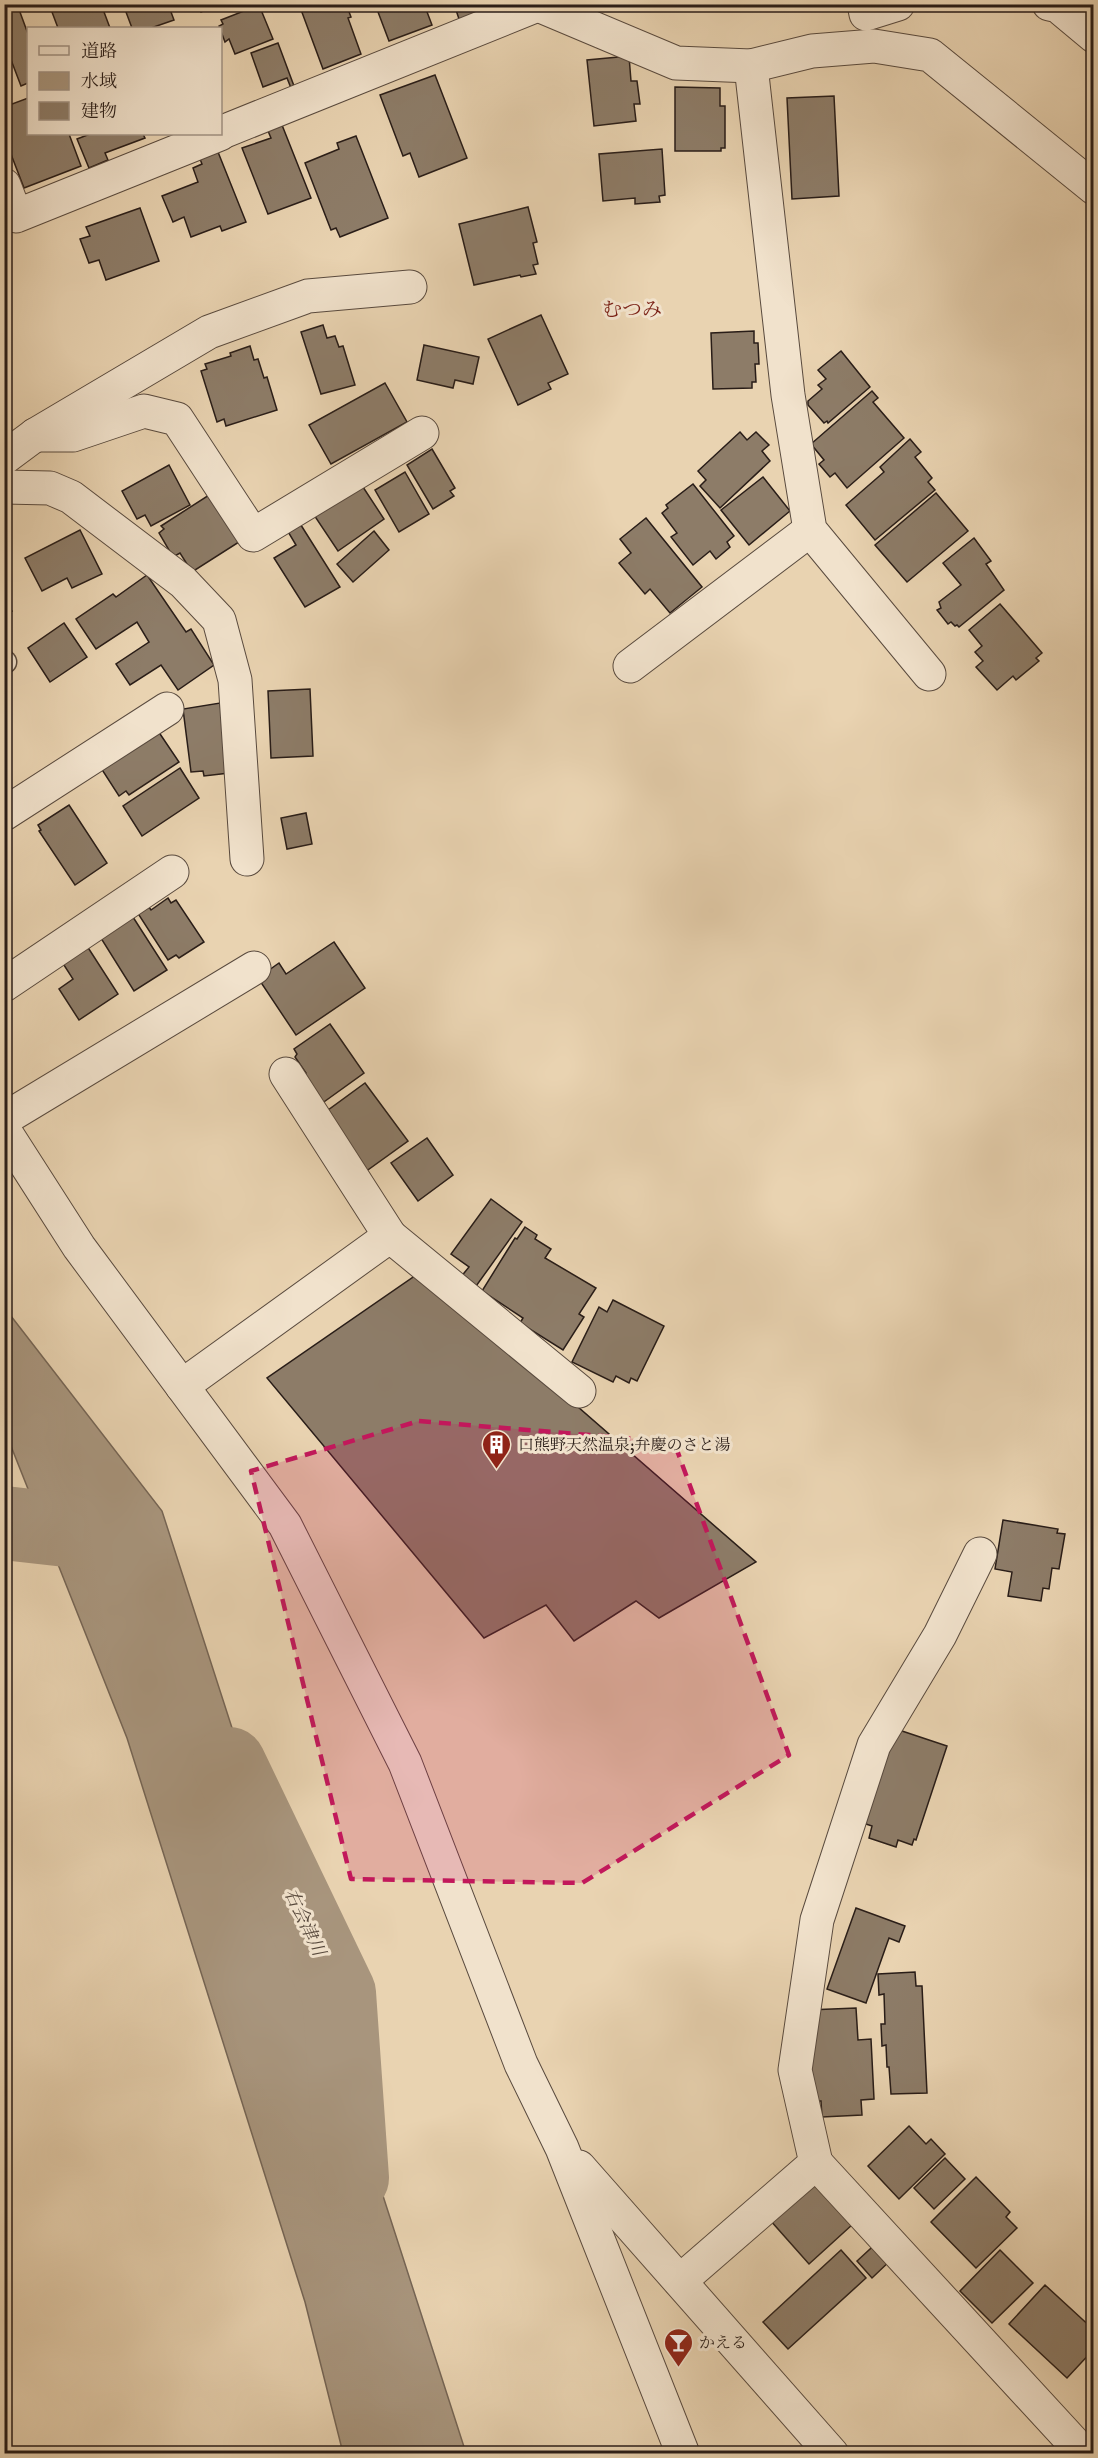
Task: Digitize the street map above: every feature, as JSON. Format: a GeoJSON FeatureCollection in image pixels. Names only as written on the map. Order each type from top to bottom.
{"type":"FeatureCollection","features":[{"type":"Feature","properties":{"kind":"street"},"geometry":{"type":"LineString","coordinates":[[864,4],[866,14],[898,4]]}},
{"type":"Feature","properties":{"kind":"street"},"geometry":{"type":"LineString","coordinates":[[1049,4],[1058,6],[1094,36]]}},
{"type":"Feature","properties":{"kind":"street"},"geometry":{"type":"LineString","coordinates":[[222,132],[537,5],[676,63],[752,66],[812,51],[874,46],[930,55],[1094,188]]}},
{"type":"Feature","properties":{"kind":"street"},"geometry":{"type":"LineString","coordinates":[[752,66],[788,395],[810,530],[929,674]]}},
{"type":"Feature","properties":{"kind":"street"},"geometry":{"type":"LineString","coordinates":[[4,185],[16,216],[215,135]]}},
{"type":"Feature","properties":{"kind":"street"},"geometry":{"type":"LineString","coordinates":[[4,458],[35,435],[209,332],[308,296],[410,287]]}},
{"type":"Feature","properties":{"kind":"street"},"geometry":{"type":"LineString","coordinates":[[35,435],[73,435],[144,411],[177,419],[252,535],[423,433]]}},
{"type":"Feature","properties":{"kind":"street"},"geometry":{"type":"LineString","coordinates":[[4,487],[50,488],[71,497],[183,582],[219,620],[235,680],[247,859]]}},
{"type":"Feature","properties":{"kind":"street"},"geometry":{"type":"LineString","coordinates":[[630,666],[810,530]]}},
{"type":"Feature","properties":{"kind":"street"},"geometry":{"type":"LineString","coordinates":[[4,814],[167,709]]}},
{"type":"Feature","properties":{"kind":"street"},"geometry":{"type":"LineString","coordinates":[[4,985],[172,873]]}},
{"type":"Feature","properties":{"kind":"street"},"geometry":{"type":"LineString","coordinates":[[4,1119],[254,968]]}},
{"type":"Feature","properties":{"kind":"street"},"geometry":{"type":"LineString","coordinates":[[285,1074],[390,1236],[579,1391]]}},
{"type":"Feature","properties":{"kind":"street"},"geometry":{"type":"LineString","coordinates":[[4,1130],[79,1247],[285,1525],[405,1763],[521,2064],[562,2148],[683,2454]]}},
{"type":"Feature","properties":{"kind":"street"},"geometry":{"type":"LineString","coordinates":[[182,1386],[390,1236]]}},
{"type":"Feature","properties":{"kind":"street"},"geometry":{"type":"LineString","coordinates":[[980,1554],[940,1635],[874,1745],[817,1920],[795,2070],[816,2163],[1084,2454]]}},
{"type":"Feature","properties":{"kind":"street"},"geometry":{"type":"LineString","coordinates":[[562,2148],[832,2454]]}},
{"type":"Feature","properties":{"kind":"street"},"geometry":{"type":"LineString","coordinates":[[680,2282],[816,2163]]}},
{"type":"Feature","properties":{"kind":"highlighted area"},"geometry":{"type":"Polygon","coordinates":[[[419,1421],[674,1442],[789,1755],[582,1883],[351,1879],[251,1471],[419,1421]]]}},
{"type":"Feature","properties":{"kind":"water"},"geometry":{"type":"Polygon","coordinates":[[[4,1307],[162,1511],[466,2453],[343,2453],[305,2302],[127,1738],[5,1431],[4,1307]]]}},
{"type":"Feature","properties":{"kind":"building"},"geometry":{"type":"Polygon","coordinates":[[[4,4],[17,4],[27,31],[27,83],[21,86],[8,52],[4,53],[4,4]]]}},
{"type":"Feature","properties":{"kind":"building"},"geometry":{"type":"Polygon","coordinates":[[[49,4],[101,4],[110,27],[58,27],[49,4]]]}},
{"type":"Feature","properties":{"kind":"building"},"geometry":{"type":"Polygon","coordinates":[[[123,4],[168,4],[174,20],[154,27],[132,27],[123,4]]]}},
{"type":"Feature","properties":{"kind":"building"},"geometry":{"type":"Polygon","coordinates":[[[198,4],[220,4],[201,12],[198,4]]]}},
{"type":"Feature","properties":{"kind":"building"},"geometry":{"type":"Polygon","coordinates":[[[304,4],[346,4],[351,17],[348,18],[361,54],[323,69],[300,7],[304,4]]]}},
{"type":"Feature","properties":{"kind":"building"},"geometry":{"type":"Polygon","coordinates":[[[375,4],[424,4],[432,25],[389,41],[375,4]]]}},
{"type":"Feature","properties":{"kind":"building"},"geometry":{"type":"Polygon","coordinates":[[[454,4],[503,4],[460,22],[454,4]]]}},
{"type":"Feature","properties":{"kind":"building"},"geometry":{"type":"Polygon","coordinates":[[[259,5],[273,39],[235,54],[229,39],[225,42],[222,27],[219,26],[223,24],[221,20],[259,5]]]}},
{"type":"Feature","properties":{"kind":"building"},"geometry":{"type":"Polygon","coordinates":[[[278,43],[294,86],[291,88],[287,78],[263,87],[251,53],[278,43]]]}},
{"type":"Feature","properties":{"kind":"building"},"geometry":{"type":"Polygon","coordinates":[[[629,56],[631,81],[637,81],[640,104],[634,104],[636,121],[594,126],[587,60],[629,56]]]}},
{"type":"Feature","properties":{"kind":"building"},"geometry":{"type":"Polygon","coordinates":[[[435,75],[467,158],[419,177],[410,153],[403,156],[380,95],[435,75]]]}},
{"type":"Feature","properties":{"kind":"building"},"geometry":{"type":"Polygon","coordinates":[[[675,87],[720,88],[720,106],[725,106],[725,148],[721,148],[721,151],[675,151],[675,87]]]}},
{"type":"Feature","properties":{"kind":"building"},"geometry":{"type":"Polygon","coordinates":[[[834,96],[839,196],[792,199],[787,98],[834,96]]]}},
{"type":"Feature","properties":{"kind":"building"},"geometry":{"type":"Polygon","coordinates":[[[27,98],[27,135],[69,135],[81,166],[24,188],[4,136],[4,107],[27,98]]]}},
{"type":"Feature","properties":{"kind":"building"},"geometry":{"type":"Polygon","coordinates":[[[282,125],[311,198],[268,214],[242,148],[271,138],[268,131],[282,125]]]}},
{"type":"Feature","properties":{"kind":"building"},"geometry":{"type":"Polygon","coordinates":[[[87,135],[144,135],[145,138],[105,153],[108,160],[89,168],[77,139],[87,135]]]}},
{"type":"Feature","properties":{"kind":"building"},"geometry":{"type":"Polygon","coordinates":[[[356,136],[388,218],[340,237],[336,228],[331,230],[305,163],[339,149],[337,143],[356,136]]]}},
{"type":"Feature","properties":{"kind":"building"},"geometry":{"type":"Polygon","coordinates":[[[662,149],[665,195],[659,196],[660,202],[635,204],[635,198],[603,201],[599,154],[662,149]]]}},
{"type":"Feature","properties":{"kind":"building"},"geometry":{"type":"Polygon","coordinates":[[[218,152],[246,222],[222,231],[220,226],[191,237],[184,217],[173,222],[162,196],[198,182],[193,168],[202,164],[200,159],[218,152]]]}},
{"type":"Feature","properties":{"kind":"building"},"geometry":{"type":"Polygon","coordinates":[[[528,207],[537,242],[533,243],[538,264],[533,265],[536,274],[521,277],[520,275],[474,285],[459,224],[528,207]]]}},
{"type":"Feature","properties":{"kind":"building"},"geometry":{"type":"Polygon","coordinates":[[[140,208],[159,261],[106,280],[99,260],[89,263],[80,239],[90,236],[86,227],[140,208]]]}},
{"type":"Feature","properties":{"kind":"building"},"geometry":{"type":"Polygon","coordinates":[[[541,315],[568,374],[548,383],[551,389],[518,405],[488,339],[541,315]]]}},
{"type":"Feature","properties":{"kind":"building"},"geometry":{"type":"Polygon","coordinates":[[[323,325],[327,338],[335,336],[339,347],[343,346],[355,385],[321,394],[301,332],[323,325]]]}},
{"type":"Feature","properties":{"kind":"building"},"geometry":{"type":"Polygon","coordinates":[[[754,331],[754,343],[758,343],[759,364],[755,364],[756,382],[752,382],[752,388],[713,389],[711,333],[754,331]]]}},
{"type":"Feature","properties":{"kind":"building"},"geometry":{"type":"Polygon","coordinates":[[[424,345],[479,357],[473,384],[455,380],[453,388],[417,380],[424,345]]]}},
{"type":"Feature","properties":{"kind":"building"},"geometry":{"type":"Polygon","coordinates":[[[250,346],[254,360],[258,359],[264,378],[267,377],[277,410],[226,426],[224,419],[217,422],[201,371],[207,369],[205,364],[231,356],[230,353],[250,346]]]}},
{"type":"Feature","properties":{"kind":"building"},"geometry":{"type":"Polygon","coordinates":[[[841,351],[870,387],[828,423],[827,421],[824,423],[808,405],[808,401],[822,389],[818,385],[826,379],[818,370],[841,351]]]}},
{"type":"Feature","properties":{"kind":"building"},"geometry":{"type":"Polygon","coordinates":[[[385,383],[407,422],[331,464],[309,425],[385,383]]]}},
{"type":"Feature","properties":{"kind":"building"},"geometry":{"type":"Polygon","coordinates":[[[872,391],[878,398],[873,402],[904,438],[847,488],[835,473],[830,477],[819,464],[824,460],[811,444],[872,391]]]}},
{"type":"Feature","properties":{"kind":"building"},"geometry":{"type":"Polygon","coordinates":[[[740,432],[747,440],[756,432],[769,445],[762,451],[770,461],[720,508],[700,486],[706,480],[698,471],[740,432]]]}},
{"type":"Feature","properties":{"kind":"building"},"geometry":{"type":"Polygon","coordinates":[[[910,439],[921,452],[915,457],[932,478],[928,482],[935,490],[875,540],[846,505],[884,472],[880,467],[910,439]]]}},
{"type":"Feature","properties":{"kind":"building"},"geometry":{"type":"Polygon","coordinates":[[[432,449],[455,488],[450,491],[454,496],[433,509],[407,465],[432,449]]]}},
{"type":"Feature","properties":{"kind":"building"},"geometry":{"type":"Polygon","coordinates":[[[169,465],[190,505],[151,526],[145,515],[137,519],[122,491],[169,465]]]}},
{"type":"Feature","properties":{"kind":"building"},"geometry":{"type":"Polygon","coordinates":[[[405,472],[429,514],[399,532],[375,490],[405,472]]]}},
{"type":"Feature","properties":{"kind":"building"},"geometry":{"type":"Polygon","coordinates":[[[763,477],[790,511],[749,545],[721,510],[763,477]]]}},
{"type":"Feature","properties":{"kind":"building"},"geometry":{"type":"Polygon","coordinates":[[[361,484],[384,519],[338,551],[314,515],[361,484]]]}},
{"type":"Feature","properties":{"kind":"building"},"geometry":{"type":"Polygon","coordinates":[[[693,484],[734,536],[727,542],[730,547],[716,559],[710,551],[693,565],[671,537],[677,533],[662,513],[668,508],[666,505],[693,484]]]}},
{"type":"Feature","properties":{"kind":"building"},"geometry":{"type":"Polygon","coordinates":[[[936,493],[968,531],[907,582],[875,545],[936,493]]]}},
{"type":"Feature","properties":{"kind":"building"},"geometry":{"type":"Polygon","coordinates":[[[209,495],[239,542],[192,572],[180,553],[173,557],[159,533],[164,529],[161,526],[209,495]]]}},
{"type":"Feature","properties":{"kind":"building"},"geometry":{"type":"Polygon","coordinates":[[[646,518],[702,587],[670,613],[650,589],[645,594],[619,563],[631,553],[620,539],[646,518]]]}},
{"type":"Feature","properties":{"kind":"building"},"geometry":{"type":"Polygon","coordinates":[[[299,522],[340,587],[305,607],[274,558],[296,545],[287,530],[299,522]]]}},
{"type":"Feature","properties":{"kind":"building"},"geometry":{"type":"Polygon","coordinates":[[[80,530],[102,574],[72,588],[67,578],[42,591],[25,558],[80,530]]]}},
{"type":"Feature","properties":{"kind":"building"},"geometry":{"type":"Polygon","coordinates":[[[374,531],[389,550],[353,582],[337,564],[374,531]]]}},
{"type":"Feature","properties":{"kind":"building"},"geometry":{"type":"Polygon","coordinates":[[[974,538],[991,561],[986,564],[1004,590],[959,627],[951,622],[948,624],[937,610],[941,608],[939,602],[961,585],[943,563],[974,538]]]}},
{"type":"Feature","properties":{"kind":"building"},"geometry":{"type":"Polygon","coordinates":[[[147,575],[186,632],[191,629],[214,665],[178,690],[161,665],[130,685],[116,664],[149,642],[137,622],[96,649],[76,619],[113,594],[116,597],[147,575]]]}},
{"type":"Feature","properties":{"kind":"building"},"geometry":{"type":"Polygon","coordinates":[[[4,601],[12,611],[4,617],[4,601]]]}},
{"type":"Feature","properties":{"kind":"building"},"geometry":{"type":"Polygon","coordinates":[[[1000,604],[1042,653],[1036,658],[1039,661],[1016,680],[1013,676],[997,690],[976,667],[983,661],[975,652],[982,646],[969,630],[1000,604]]]}},
{"type":"Feature","properties":{"kind":"building"},"geometry":{"type":"Polygon","coordinates":[[[64,623],[87,657],[50,682],[28,648],[64,623]]]}},
{"type":"Feature","properties":{"kind":"building"},"geometry":{"type":"Polygon","coordinates":[[[310,689],[313,756],[271,758],[268,691],[310,689]]]}},
{"type":"Feature","properties":{"kind":"building"},"geometry":{"type":"Polygon","coordinates":[[[220,703],[229,773],[204,776],[203,771],[191,772],[183,709],[220,703]]]}},
{"type":"Feature","properties":{"kind":"building"},"geometry":{"type":"Polygon","coordinates":[[[154,725],[179,762],[129,795],[126,791],[119,796],[99,765],[154,725]]]}},
{"type":"Feature","properties":{"kind":"building"},"geometry":{"type":"Polygon","coordinates":[[[180,768],[199,798],[142,836],[123,806],[180,768]]]}},
{"type":"Feature","properties":{"kind":"building"},"geometry":{"type":"Polygon","coordinates":[[[69,805],[107,863],[75,885],[39,831],[41,830],[38,825],[69,805]]]}},
{"type":"Feature","properties":{"kind":"building"},"geometry":{"type":"Polygon","coordinates":[[[306,813],[312,844],[287,849],[281,818],[306,813]]]}},
{"type":"Feature","properties":{"kind":"building"},"geometry":{"type":"Polygon","coordinates":[[[168,898],[171,903],[176,900],[204,942],[179,958],[176,955],[168,960],[137,912],[147,904],[151,910],[168,898]]]}},
{"type":"Feature","properties":{"kind":"building"},"geometry":{"type":"Polygon","coordinates":[[[131,914],[167,970],[134,991],[99,935],[131,914]]]}},
{"type":"Feature","properties":{"kind":"building"},"geometry":{"type":"Polygon","coordinates":[[[334,942],[365,988],[296,1035],[258,978],[279,963],[286,974],[334,942]]]}},
{"type":"Feature","properties":{"kind":"building"},"geometry":{"type":"Polygon","coordinates":[[[87,946],[118,994],[79,1020],[59,989],[73,979],[62,962],[87,946]]]}},
{"type":"Feature","properties":{"kind":"building"},"geometry":{"type":"Polygon","coordinates":[[[330,1024],[364,1073],[321,1104],[301,1076],[306,1073],[295,1057],[297,1054],[294,1049],[330,1024]]]}},
{"type":"Feature","properties":{"kind":"building"},"geometry":{"type":"Polygon","coordinates":[[[365,1083],[408,1141],[365,1172],[320,1116],[365,1083]]]}},
{"type":"Feature","properties":{"kind":"building"},"geometry":{"type":"Polygon","coordinates":[[[427,1138],[453,1175],[418,1201],[391,1163],[427,1138]]]}},
{"type":"Feature","properties":{"kind":"building"},"geometry":{"type":"Polygon","coordinates":[[[491,1199],[522,1222],[474,1289],[460,1278],[469,1267],[451,1254],[491,1199]]]}},
{"type":"Feature","properties":{"kind":"building"},"geometry":{"type":"Polygon","coordinates":[[[525,1227],[537,1235],[535,1239],[551,1249],[545,1258],[596,1288],[579,1314],[584,1317],[563,1350],[520,1323],[523,1318],[482,1291],[515,1238],[517,1239],[525,1227]]]}},
{"type":"Feature","properties":{"kind":"building","name":"口熊野天然温泉;弁慶のさと湯"},"geometry":{"type":"Polygon","coordinates":[[[422,1271],[756,1562],[659,1618],[636,1601],[574,1641],[546,1605],[484,1638],[267,1378],[422,1271]]]}},
{"type":"Feature","properties":{"kind":"building"},"geometry":{"type":"Polygon","coordinates":[[[613,1300],[664,1326],[637,1381],[631,1378],[629,1383],[616,1376],[613,1382],[572,1362],[599,1307],[607,1312],[613,1300]]]}},
{"type":"Feature","properties":{"kind":"building"},"geometry":{"type":"Polygon","coordinates":[[[1003,1520],[1058,1529],[1057,1533],[1065,1534],[1059,1569],[1052,1568],[1049,1589],[1043,1588],[1041,1601],[1008,1596],[1012,1572],[995,1569],[1003,1520]]]}},
{"type":"Feature","properties":{"kind":"building"},"geometry":{"type":"Polygon","coordinates":[[[893,1728],[947,1746],[916,1840],[914,1839],[912,1845],[898,1840],[896,1847],[869,1838],[872,1826],[863,1823],[893,1728]]]}},
{"type":"Feature","properties":{"kind":"building"},"geometry":{"type":"Polygon","coordinates":[[[856,1908],[905,1926],[899,1942],[889,1938],[866,2003],[827,1989],[856,1908]]]}},
{"type":"Feature","properties":{"kind":"building"},"geometry":{"type":"Polygon","coordinates":[[[915,1972],[916,1986],[922,1986],[927,2093],[891,2094],[886,2045],[882,2046],[881,2024],[885,2024],[884,1994],[879,1995],[878,1974],[915,1972]]]}},
{"type":"Feature","properties":{"kind":"building"},"geometry":{"type":"Polygon","coordinates":[[[856,2008],[858,2040],[871,2039],[874,2099],[861,2100],[862,2115],[822,2117],[821,2101],[813,2101],[808,2010],[856,2008]]]}},
{"type":"Feature","properties":{"kind":"building"},"geometry":{"type":"Polygon","coordinates":[[[909,2126],[926,2144],[931,2139],[945,2154],[899,2199],[868,2166],[909,2126]]]}},
{"type":"Feature","properties":{"kind":"building"},"geometry":{"type":"Polygon","coordinates":[[[945,2158],[965,2179],[934,2209],[914,2188],[945,2158]]]}},
{"type":"Feature","properties":{"kind":"building"},"geometry":{"type":"Polygon","coordinates":[[[976,2177],[1010,2212],[1006,2217],[1017,2228],[976,2268],[931,2222],[976,2177]]]}},
{"type":"Feature","properties":{"kind":"building"},"geometry":{"type":"Polygon","coordinates":[[[814,2180],[853,2224],[809,2264],[770,2220],[814,2180]]]}},
{"type":"Feature","properties":{"kind":"building"},"geometry":{"type":"Polygon","coordinates":[[[881,2239],[893,2258],[872,2278],[857,2261],[881,2239]]]}},
{"type":"Feature","properties":{"kind":"building"},"geometry":{"type":"Polygon","coordinates":[[[841,2250],[866,2278],[788,2349],[763,2322],[841,2250]]]}},
{"type":"Feature","properties":{"kind":"building"},"geometry":{"type":"Polygon","coordinates":[[[1000,2250],[1033,2283],[992,2323],[960,2291],[1000,2250]]]}},
{"type":"Feature","properties":{"kind":"building"},"geometry":{"type":"Polygon","coordinates":[[[1045,2285],[1094,2330],[1094,2349],[1067,2378],[1009,2324],[1045,2285]]]}},
{"type":"Feature","properties":{"kind":"waterway","name":"右会津川"},"geometry":{"type":"LineString","coordinates":[[4,1523],[120,1536],[131,1557]]}},
{"type":"Feature","properties":{"kind":"waterway","name":"右会津川"},"geometry":{"type":"LineString","coordinates":[[229,1764],[339,1993],[352,2178]]}},
{"type":"Feature","properties":{"kind":"place","name":"口熊野天然温泉;弁慶のさと湯"},"geometry":{"type":"Point","coordinates":[497,1470]}},
{"type":"Feature","properties":{"kind":"place","name":"かえる"},"geometry":{"type":"Point","coordinates":[678,2368]}},
{"type":"Feature","properties":{"kind":"district","name":"むつみ"},"geometry":{"type":"Point","coordinates":[632,309]}}]}
